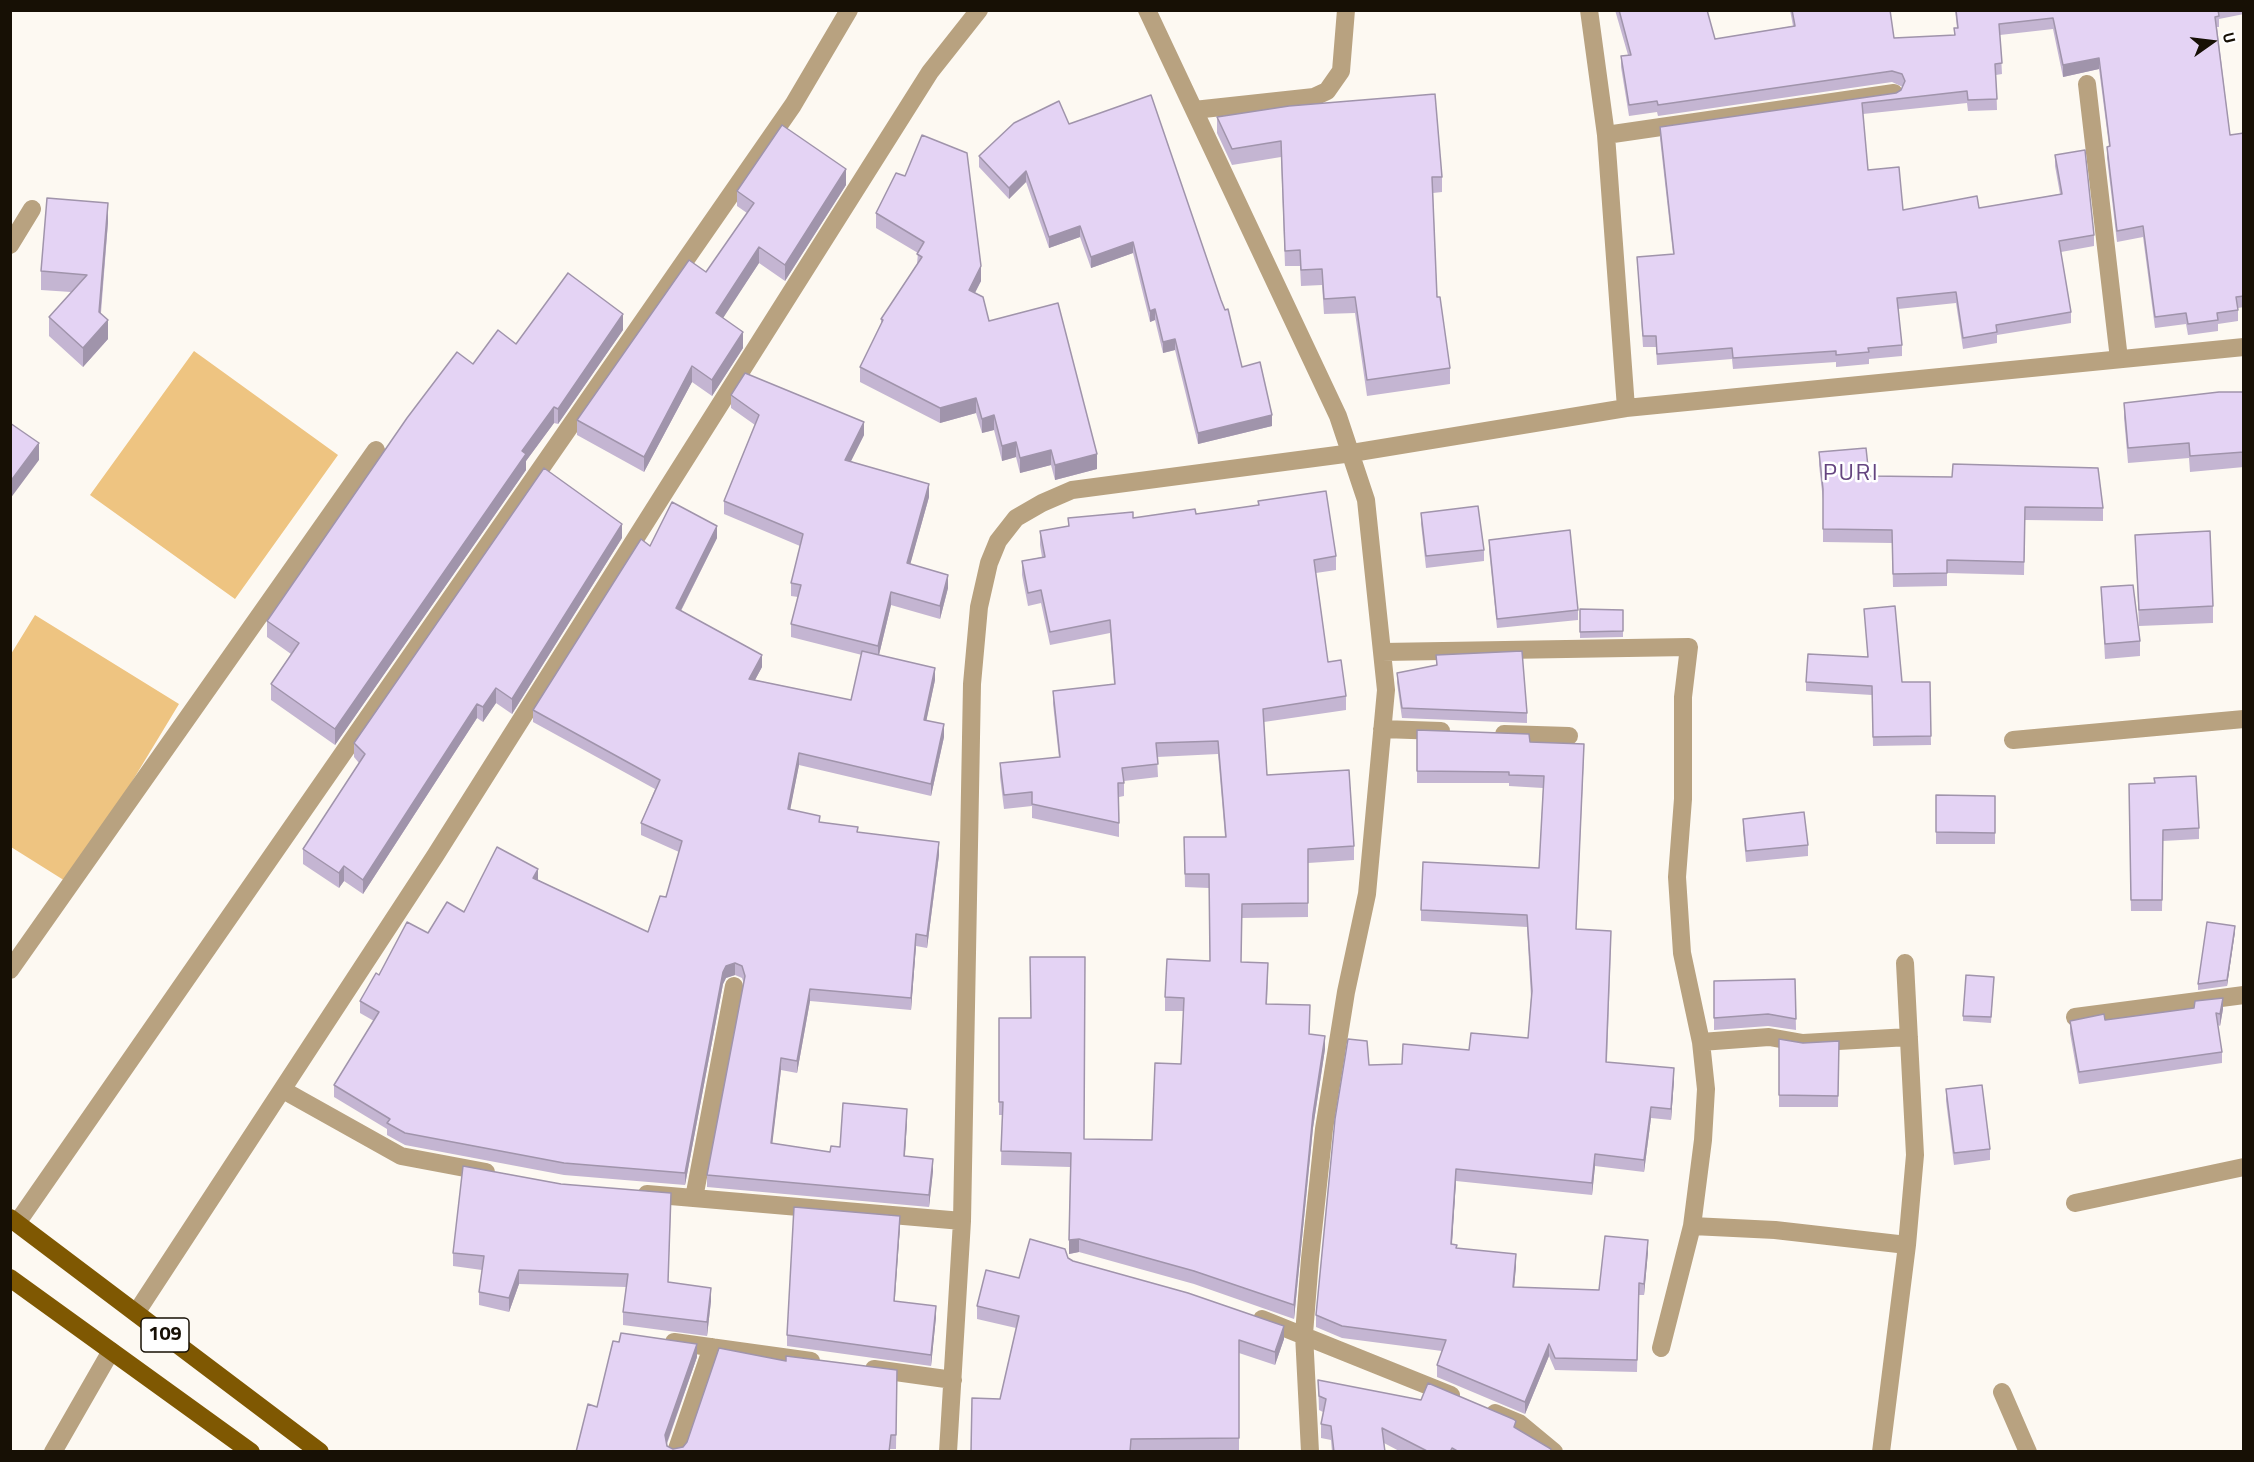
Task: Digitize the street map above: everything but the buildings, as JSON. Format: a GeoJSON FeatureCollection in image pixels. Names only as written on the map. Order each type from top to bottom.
{"type":"FeatureCollection","features":[{"type":"Feature","properties":{"kind":"main road","name":"109"},"geometry":{"type":"LineString","coordinates":[[14,1221],[320,1452]]}},
{"type":"Feature","properties":{"kind":"main road","name":"109"},"geometry":{"type":"LineString","coordinates":[[10,1278],[251,1452]]}},
{"type":"Feature","properties":{"kind":"street"},"geometry":{"type":"LineString","coordinates":[[14,1221],[793,105],[849,10]]}},
{"type":"Feature","properties":{"kind":"street"},"geometry":{"type":"LineString","coordinates":[[136,1313],[442,846],[930,72],[979,10]]}},
{"type":"Feature","properties":{"kind":"street"},"geometry":{"type":"LineString","coordinates":[[1147,10],[1333,406],[1352,453],[1366,500],[1386,690],[1367,894],[1346,992],[1324,1129],[1304,1334],[1310,1452]]}},
{"type":"Feature","properties":{"kind":"street"},"geometry":{"type":"LineString","coordinates":[[1194,110],[1314,97],[1327,91],[1341,70],[1346,10]]}},
{"type":"Feature","properties":{"kind":"street"},"geometry":{"type":"LineString","coordinates":[[1589,10],[1606,135],[1626,408]]}},
{"type":"Feature","properties":{"kind":"street"},"geometry":{"type":"LineString","coordinates":[[2087,84],[2119,359]]}},
{"type":"Feature","properties":{"kind":"street"},"geometry":{"type":"LineString","coordinates":[[1606,135],[1894,93]]}},
{"type":"Feature","properties":{"kind":"street"},"geometry":{"type":"LineString","coordinates":[[10,245],[32,209]]}},
{"type":"Feature","properties":{"kind":"street"},"geometry":{"type":"LineString","coordinates":[[948,1452],[962,1221],[972,684],[979,607],[989,563],[998,541],[1016,518],[1072,490],[1352,453],[1626,408],[2244,347]]}},
{"type":"Feature","properties":{"kind":"street"},"geometry":{"type":"LineString","coordinates":[[10,970],[376,450]]}},
{"type":"Feature","properties":{"kind":"street"},"geometry":{"type":"LineString","coordinates":[[1382,652],[1689,647],[1683,697],[1683,800],[1677,877],[1682,953],[1701,1042],[1706,1089],[1703,1140],[1692,1226],[1661,1348]]}},
{"type":"Feature","properties":{"kind":"street"},"geometry":{"type":"LineString","coordinates":[[2013,740],[2244,719]]}},
{"type":"Feature","properties":{"kind":"street"},"geometry":{"type":"LineString","coordinates":[[1382,729],[1464,732]]}},
{"type":"Feature","properties":{"kind":"street"},"geometry":{"type":"LineString","coordinates":[[1487,733],[1569,736]]}},
{"type":"Feature","properties":{"kind":"street"},"geometry":{"type":"LineString","coordinates":[[1881,1452],[1907,1245],[1915,1155],[1905,963]]}},
{"type":"Feature","properties":{"kind":"street"},"geometry":{"type":"LineString","coordinates":[[694,1198],[734,986]]}},
{"type":"Feature","properties":{"kind":"street"},"geometry":{"type":"LineString","coordinates":[[2075,1017],[2244,995]]}},
{"type":"Feature","properties":{"kind":"street"},"geometry":{"type":"LineString","coordinates":[[1701,1042],[1769,1037],[1803,1043],[1909,1037]]}},
{"type":"Feature","properties":{"kind":"street"},"geometry":{"type":"LineString","coordinates":[[283,1090],[401,1156],[508,1176]]}},
{"type":"Feature","properties":{"kind":"street"},"geometry":{"type":"LineString","coordinates":[[2074,1203],[2244,1167]]}},
{"type":"Feature","properties":{"kind":"street"},"geometry":{"type":"LineString","coordinates":[[634,1192],[962,1221]]}},
{"type":"Feature","properties":{"kind":"street"},"geometry":{"type":"LineString","coordinates":[[1692,1226],[1775,1230],[1907,1245]]}},
{"type":"Feature","properties":{"kind":"street"},"geometry":{"type":"LineString","coordinates":[[1242,1313],[1304,1334],[1519,1423],[1554,1452]]}},
{"type":"Feature","properties":{"kind":"street"},"geometry":{"type":"LineString","coordinates":[[658,1340],[827,1363]]}},
{"type":"Feature","properties":{"kind":"street"},"geometry":{"type":"LineString","coordinates":[[676,1452],[712,1347]]}},
{"type":"Feature","properties":{"kind":"street"},"geometry":{"type":"LineString","coordinates":[[53,1452],[111,1352]]}},
{"type":"Feature","properties":{"kind":"street"},"geometry":{"type":"LineString","coordinates":[[861,1368],[953,1380]]}},
{"type":"Feature","properties":{"kind":"street"},"geometry":{"type":"LineString","coordinates":[[2002,1392],[2028,1452]]}},
{"type":"Feature","properties":{"kind":"shaded area"},"geometry":{"type":"Polygon","coordinates":[[[194,351],[338,455],[235,599],[90,495],[194,351]]]}},
{"type":"Feature","properties":{"kind":"shaded area"},"geometry":{"type":"Polygon","coordinates":[[[35,615],[179,704],[70,884],[11,847],[11,654],[35,615]]]}},
{"type":"Feature","properties":{"kind":"district","name":"PURI"},"geometry":{"type":"Point","coordinates":[1851,474]}}]}
